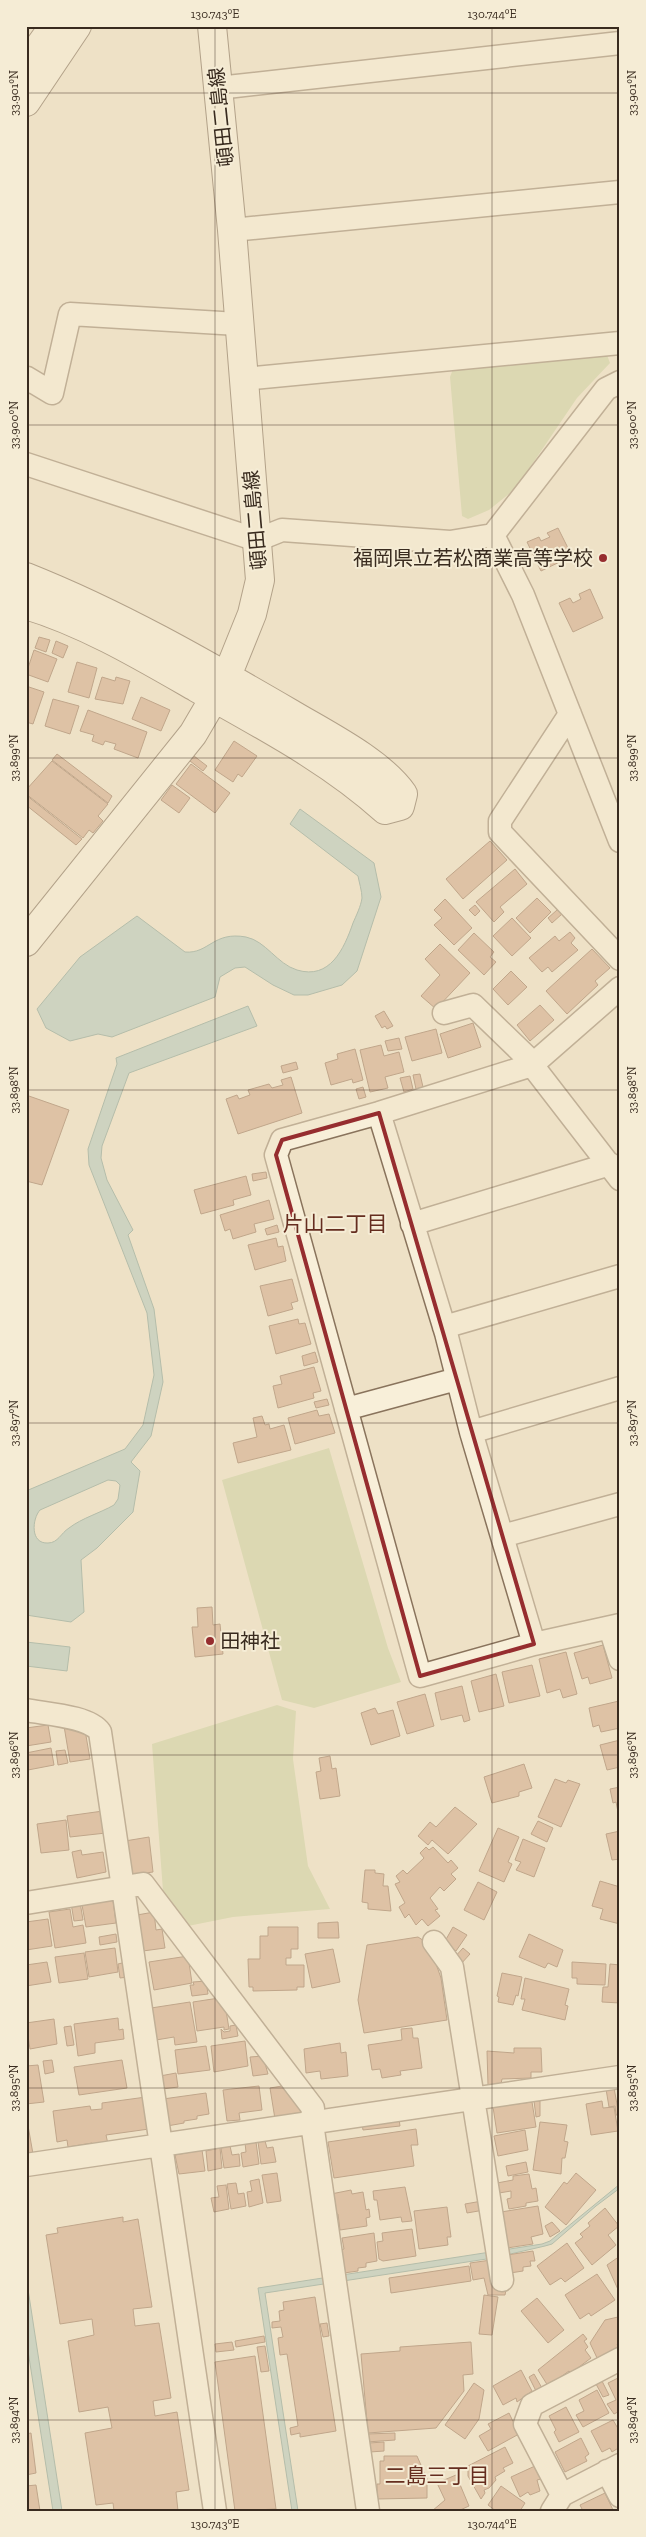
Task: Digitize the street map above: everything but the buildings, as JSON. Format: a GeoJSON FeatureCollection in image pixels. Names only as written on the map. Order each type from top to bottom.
{"type":"FeatureCollection","features":[{"type":"Feature","properties":{"kind":"main road"},"geometry":{"type":"LineString","coordinates":[[26,66],[54,26]]}},
{"type":"Feature","properties":{"kind":"main road"},"geometry":{"type":"LineString","coordinates":[[26,102],[77,26]]}},
{"type":"Feature","properties":{"kind":"main road","name":"頓田二島線"},"geometry":{"type":"LineString","coordinates":[[26,942],[193,734],[220,687],[252,614],[260,580],[238,324],[232,230],[212,26]]}},
{"type":"Feature","properties":{"kind":"main road"},"geometry":{"type":"LineString","coordinates":[[26,577],[141,628],[220,687],[328,764],[386,810],[400,806],[404,794],[395,782],[342,744],[220,687],[26,605]]}},
{"type":"Feature","properties":{"kind":"street"},"geometry":{"type":"LineString","coordinates":[[218,88],[620,43]]}},
{"type":"Feature","properties":{"kind":"street"},"geometry":{"type":"LineString","coordinates":[[232,230],[620,192]]}},
{"type":"Feature","properties":{"kind":"street"},"geometry":{"type":"LineString","coordinates":[[26,382],[28,378],[52,393],[70,314],[238,324]]}},
{"type":"Feature","properties":{"kind":"street"},"geometry":{"type":"LineString","coordinates":[[243,380],[620,343]]}},
{"type":"Feature","properties":{"kind":"street"},"geometry":{"type":"LineString","coordinates":[[26,464],[257,540],[282,530],[450,542],[493,535],[606,389],[620,382]]}},
{"type":"Feature","properties":{"kind":"street"},"geometry":{"type":"LineString","coordinates":[[493,535],[523,595],[620,841]]}},
{"type":"Feature","properties":{"kind":"street"},"geometry":{"type":"LineString","coordinates":[[570,714],[500,821],[500,832],[620,959]]}},
{"type":"Feature","properties":{"kind":"street"},"geometry":{"type":"LineString","coordinates":[[620,988],[533,1064],[379,1113],[282,1140],[276,1155],[420,1676],[534,1644],[615,1627],[620,1659]]}},
{"type":"Feature","properties":{"kind":"street"},"geometry":{"type":"LineString","coordinates":[[412,1224],[615,1172],[533,1064],[473,1005],[444,1013]]}},
{"type":"Feature","properties":{"kind":"street"},"geometry":{"type":"LineString","coordinates":[[379,1113],[444,1327],[471,1432],[534,1644]]}},
{"type":"Feature","properties":{"kind":"street"},"geometry":{"type":"LineString","coordinates":[[444,1327],[620,1276]]}},
{"type":"Feature","properties":{"kind":"street"},"geometry":{"type":"LineString","coordinates":[[346,1409],[457,1379]]}},
{"type":"Feature","properties":{"kind":"street"},"geometry":{"type":"LineString","coordinates":[[471,1432],[620,1388]]}},
{"type":"Feature","properties":{"kind":"street"},"geometry":{"type":"LineString","coordinates":[[502,1536],[620,1504]]}},
{"type":"Feature","properties":{"kind":"street"},"geometry":{"type":"LineString","coordinates":[[26,1710],[86,1721],[95,1725],[100,1732],[215,2511]]}},
{"type":"Feature","properties":{"kind":"street"},"geometry":{"type":"LineString","coordinates":[[26,1903],[142,1884],[313,2108],[312,2122],[368,2511]]}},
{"type":"Feature","properties":{"kind":"street"},"geometry":{"type":"LineString","coordinates":[[434,1942],[452,1967],[502,2280]]}},
{"type":"Feature","properties":{"kind":"street"},"geometry":{"type":"LineString","coordinates":[[26,2165],[620,2077]]}},
{"type":"Feature","properties":{"kind":"street"},"geometry":{"type":"LineString","coordinates":[[620,2359],[532,2404],[525,2424],[557,2503],[614,2468],[620,2496]]}},
{"type":"Feature","properties":{"kind":"highlighted area"},"geometry":{"type":"Polygon","coordinates":[[[379,1113],[534,1644],[420,1676],[276,1155],[282,1140],[379,1113]]]}},
{"type":"Feature","properties":{"kind":"green space"},"geometry":{"type":"Polygon","coordinates":[[[607,355],[610,363],[577,398],[516,488],[489,510],[468,519],[462,516],[450,377],[453,369],[607,355]]]}},
{"type":"Feature","properties":{"kind":"green space"},"geometry":{"type":"Polygon","coordinates":[[[329,1448],[388,1648],[401,1682],[314,1708],[282,1700],[222,1480],[329,1448]]]}},
{"type":"Feature","properties":{"kind":"green space"},"geometry":{"type":"Polygon","coordinates":[[[277,1705],[296,1711],[293,1759],[308,1866],[330,1909],[233,1917],[188,1926],[163,1891],[152,1744],[277,1705]]]}},
{"type":"Feature","properties":{"kind":"water"},"geometry":{"type":"Polygon","coordinates":[[[300,809],[374,863],[381,897],[357,971],[342,985],[308,995],[294,995],[273,985],[245,967],[235,968],[220,977],[215,997],[112,1037],[98,1034],[70,1041],[46,1028],[37,1009],[80,957],[137,916],[185,952],[200,950],[226,937],[235,936],[253,939],[283,963],[297,970],[318,971],[334,960],[345,943],[361,904],[362,892],[358,876],[290,824],[300,809]]]}},
{"type":"Feature","properties":{"kind":"water"},"geometry":{"type":"Polygon","coordinates":[[[248,1006],[257,1026],[129,1073],[102,1146],[101,1158],[107,1180],[133,1230],[128,1235],[154,1309],[163,1382],[151,1436],[131,1462],[140,1471],[133,1512],[97,1548],[81,1560],[84,1612],[71,1622],[26,1615],[26,1491],[125,1449],[143,1425],[154,1375],[147,1313],[89,1165],[88,1149],[117,1064],[116,1058],[248,1006]],[[108,1480],[40,1510],[34,1525],[35,1535],[38,1540],[51,1543],[74,1524],[114,1505],[118,1499],[120,1485],[116,1481],[108,1480]]]}},
{"type":"Feature","properties":{"kind":"water"},"geometry":{"type":"Polygon","coordinates":[[[26,1642],[70,1647],[67,1671],[26,1666],[26,1642]]]}},
{"type":"Feature","properties":{"kind":"water"},"geometry":{"type":"Polygon","coordinates":[[[620,2184],[620,2188],[552,2244],[493,2258],[265,2293],[298,2511],[292,2511],[258,2288],[542,2244],[550,2241],[620,2184]]]}},
{"type":"Feature","properties":{"kind":"water"},"geometry":{"type":"Polygon","coordinates":[[[26,2276],[62,2511],[53,2511],[26,2338],[26,2276]]]}},
{"type":"Feature","properties":{"kind":"place","name":"福岡県立若松商業高等学校"},"geometry":{"type":"Point","coordinates":[603,558]}},
{"type":"Feature","properties":{"kind":"place","name":"田神社"},"geometry":{"type":"Point","coordinates":[210,1641]}},
{"type":"Feature","properties":{"kind":"district","name":"片山二丁目"},"geometry":{"type":"Point","coordinates":[335,1224]}},
{"type":"Feature","properties":{"kind":"district","name":"二島三丁目"},"geometry":{"type":"Point","coordinates":[437,2476]}}]}
